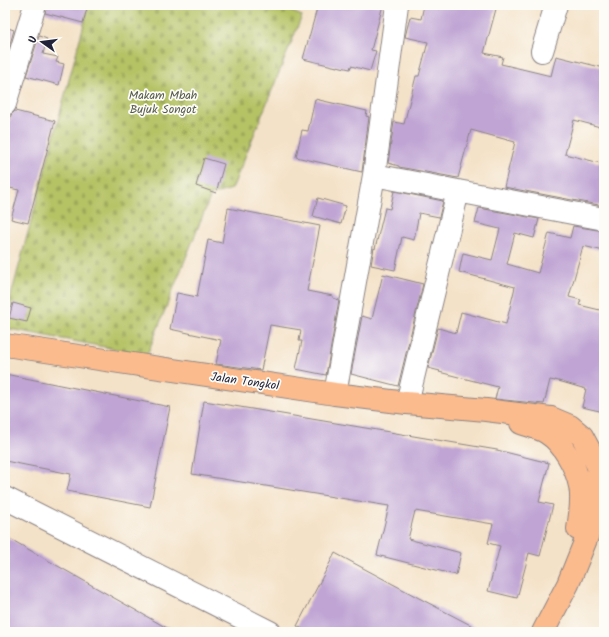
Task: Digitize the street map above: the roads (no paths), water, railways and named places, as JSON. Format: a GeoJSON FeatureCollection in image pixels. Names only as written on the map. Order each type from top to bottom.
{"type":"FeatureCollection","features":[{"type":"Feature","properties":{"kind":"highway","name":"Jalan Tongkol"},"geometry":{"type":"LineString","coordinates":[[5,346],[335,394],[551,418],[570,426],[582,436],[598,466],[599,491],[591,527],[568,584],[543,632]]}},
{"type":"Feature","properties":{"kind":"street"},"geometry":{"type":"LineString","coordinates":[[5,104],[35,5]]}},
{"type":"Feature","properties":{"kind":"street"},"geometry":{"type":"LineString","coordinates":[[335,394],[374,175],[398,5]]}},
{"type":"Feature","properties":{"kind":"street"},"geometry":{"type":"LineString","coordinates":[[542,51],[556,5]]}},
{"type":"Feature","properties":{"kind":"street"},"geometry":{"type":"LineString","coordinates":[[374,175],[604,218]]}},
{"type":"Feature","properties":{"kind":"street"},"geometry":{"type":"LineString","coordinates":[[407,403],[458,191]]}},
{"type":"Feature","properties":{"kind":"street"},"geometry":{"type":"LineString","coordinates":[[5,498],[270,632]]}},
{"type":"Feature","properties":{"kind":"park label","name":"Makam Mbah Bujuk Songot"},"geometry":{"type":"Point","coordinates":[163,102]}}]}
